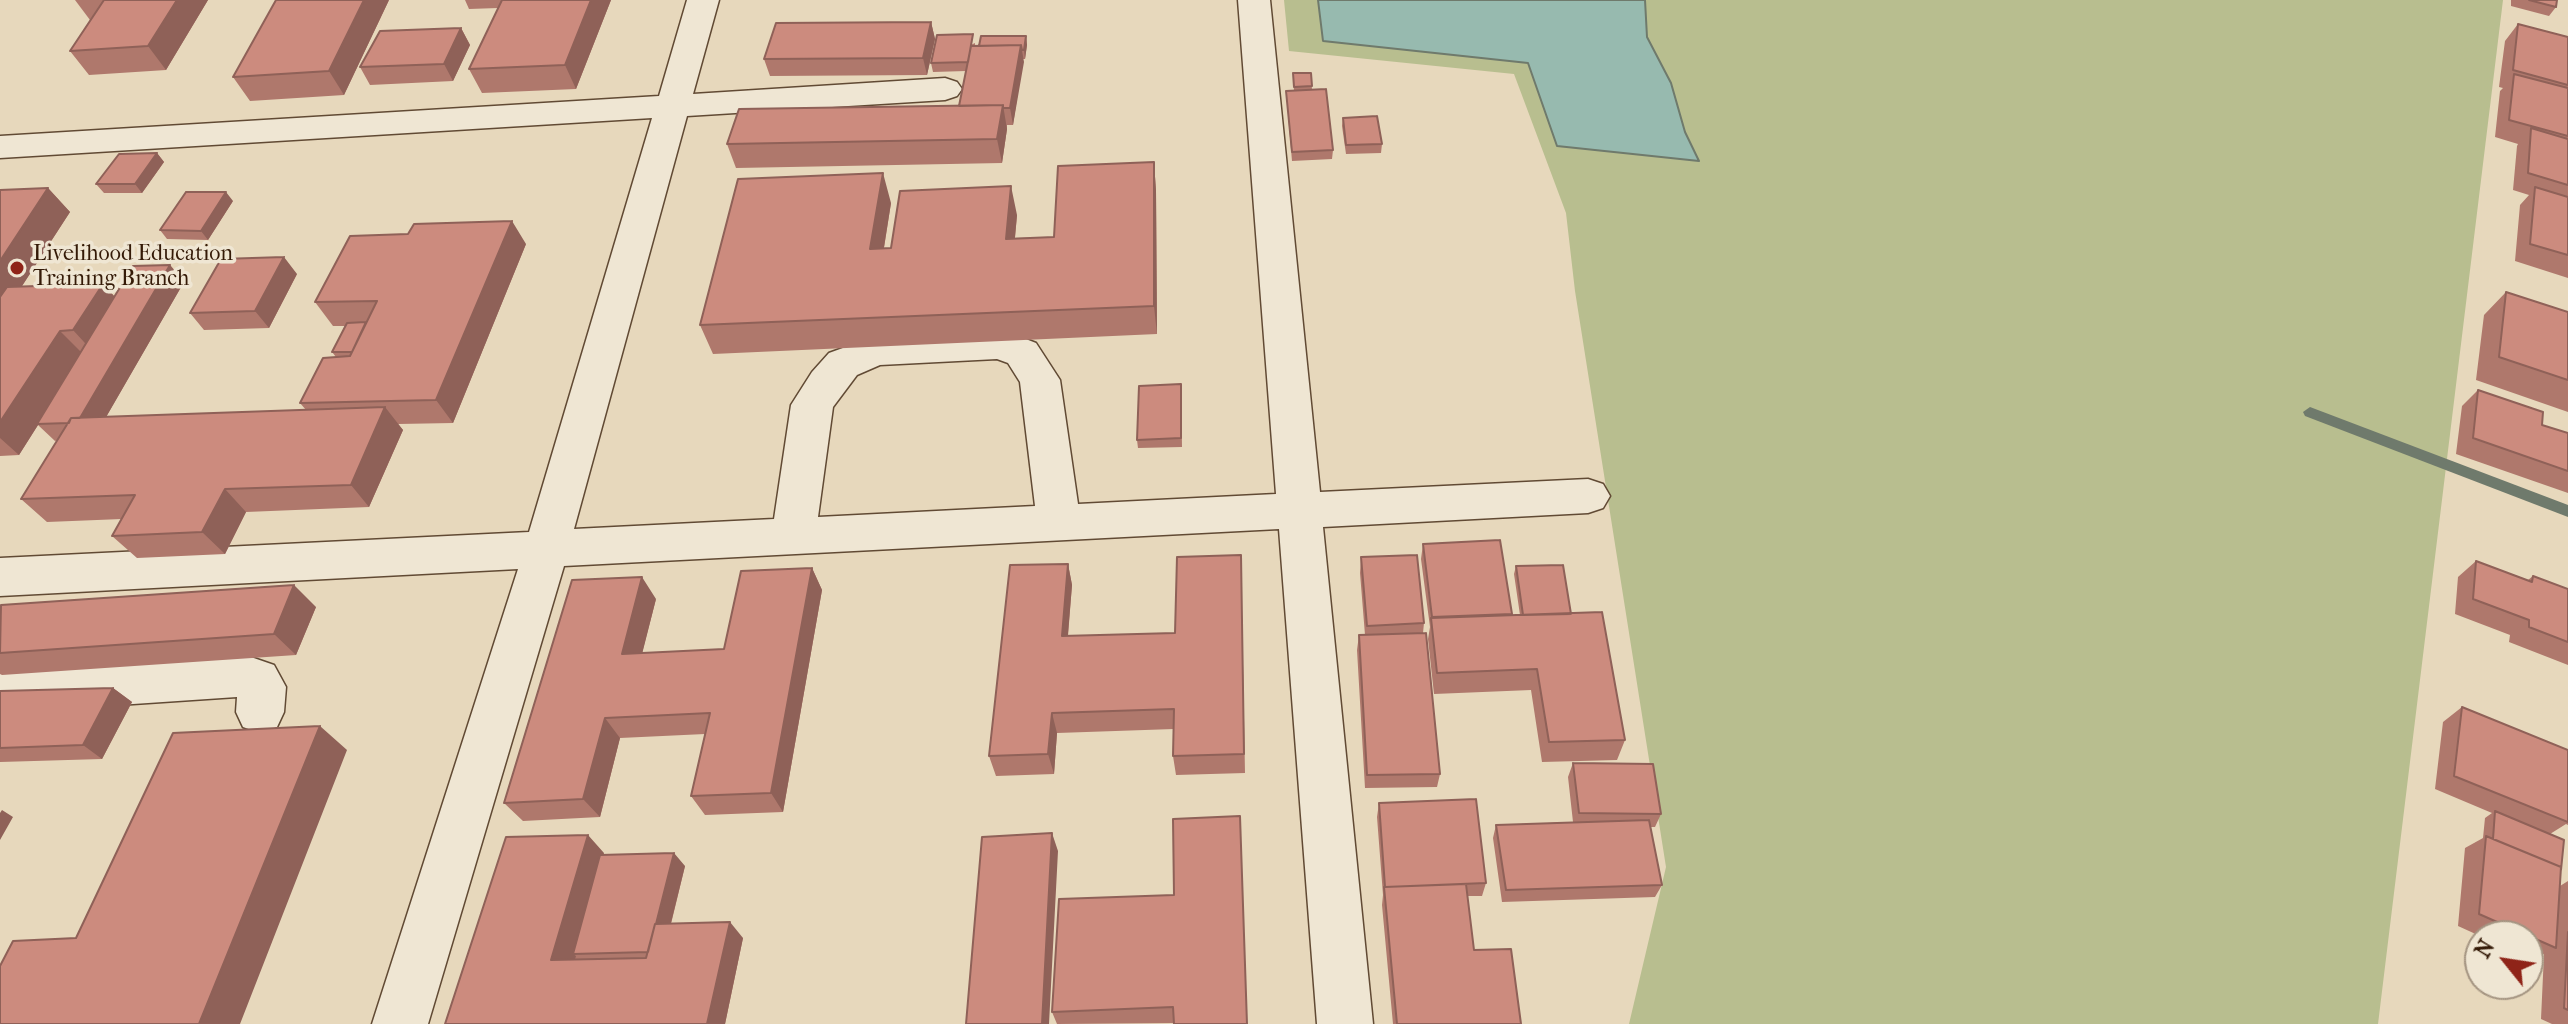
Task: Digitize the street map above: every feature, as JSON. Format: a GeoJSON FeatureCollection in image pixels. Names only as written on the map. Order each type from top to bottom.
{"type":"FeatureCollection","features":[{"type":"Feature","properties":{"kind":"street"},"geometry":{"type":"LineString","coordinates":[[400,1024],[546,551],[703,0]]}},
{"type":"Feature","properties":{"kind":"street"},"geometry":{"type":"LineString","coordinates":[[1254,0],[1345,1024]]}},
{"type":"Feature","properties":{"kind":"street"},"geometry":{"type":"LineString","coordinates":[[0,147],[945,89]]}},
{"type":"Feature","properties":{"kind":"street"},"geometry":{"type":"LineString","coordinates":[[793,538],[812,405],[843,364],[876,351],[1000,344],[1022,353],[1040,380],[1059,524]]}},
{"type":"Feature","properties":{"kind":"street"},"geometry":{"type":"LineString","coordinates":[[0,577],[1588,496]]}},
{"type":"Feature","properties":{"kind":"street"},"geometry":{"type":"LineString","coordinates":[[0,692],[245,676],[257,680],[262,687],[260,712]]}},
{"type":"Feature","properties":{"kind":"green space"},"geometry":{"type":"Polygon","coordinates":[[[1284,0],[2503,0],[2378,1024],[1629,1024],[1666,867],[1575,291],[1566,213],[1514,74],[1289,51],[1284,0]]]}},
{"type":"Feature","properties":{"kind":"water"},"geometry":{"type":"Polygon","coordinates":[[[1318,0],[1645,0],[1647,37],[1671,83],[1685,132],[1699,161],[1557,146],[1528,63],[1323,41],[1318,0]]]}},
{"type":"Feature","properties":{"kind":"building"},"geometry":{"type":"Polygon","coordinates":[[[104,0],[177,0],[148,46],[70,51],[104,0]]]}},
{"type":"Feature","properties":{"kind":"building"},"geometry":{"type":"Polygon","coordinates":[[[276,0],[364,0],[329,71],[233,77],[276,0]]]}},
{"type":"Feature","properties":{"kind":"building"},"geometry":{"type":"Polygon","coordinates":[[[502,0],[591,0],[565,65],[469,69],[502,0]]]}},
{"type":"Feature","properties":{"kind":"building"},"geometry":{"type":"Polygon","coordinates":[[[2529,0],[2557,0],[2556,7],[2529,0]]]}},
{"type":"Feature","properties":{"kind":"building"},"geometry":{"type":"Polygon","coordinates":[[[931,22],[923,58],[764,59],[776,23],[931,22]]]}},
{"type":"Feature","properties":{"kind":"building"},"geometry":{"type":"Polygon","coordinates":[[[2518,24],[2568,37],[2568,85],[2513,70],[2518,24]]]}},
{"type":"Feature","properties":{"kind":"building"},"geometry":{"type":"Polygon","coordinates":[[[461,28],[444,64],[360,67],[380,31],[461,28]]]}},
{"type":"Feature","properties":{"kind":"building"},"geometry":{"type":"Polygon","coordinates":[[[973,34],[968,62],[931,63],[937,35],[973,34]]]}},
{"type":"Feature","properties":{"kind":"building"},"geometry":{"type":"Polygon","coordinates":[[[981,36],[1026,36],[1024,50],[1021,45],[979,46],[981,36]]]}},
{"type":"Feature","properties":{"kind":"building"},"geometry":{"type":"Polygon","coordinates":[[[1021,45],[1010,108],[1003,108],[1003,105],[959,106],[971,46],[1021,45]]]}},
{"type":"Feature","properties":{"kind":"building"},"geometry":{"type":"Polygon","coordinates":[[[1293,73],[1311,73],[1312,86],[1294,87],[1293,73]]]}},
{"type":"Feature","properties":{"kind":"building"},"geometry":{"type":"Polygon","coordinates":[[[2514,74],[2568,88],[2568,136],[2509,120],[2514,74]]]}},
{"type":"Feature","properties":{"kind":"building"},"geometry":{"type":"Polygon","coordinates":[[[1326,89],[1333,150],[1292,152],[1286,91],[1326,89]]]}},
{"type":"Feature","properties":{"kind":"building"},"geometry":{"type":"Polygon","coordinates":[[[1003,105],[997,139],[727,144],[739,109],[1003,105]]]}},
{"type":"Feature","properties":{"kind":"building"},"geometry":{"type":"Polygon","coordinates":[[[1377,116],[1382,144],[1346,145],[1343,118],[1377,116]]]}},
{"type":"Feature","properties":{"kind":"building"},"geometry":{"type":"Polygon","coordinates":[[[2531,128],[2568,139],[2568,185],[2528,173],[2531,128]]]}},
{"type":"Feature","properties":{"kind":"building"},"geometry":{"type":"Polygon","coordinates":[[[157,153],[135,184],[96,184],[119,154],[157,153]]]}},
{"type":"Feature","properties":{"kind":"building"},"geometry":{"type":"Polygon","coordinates":[[[1154,162],[1154,306],[700,325],[738,179],[883,173],[870,249],[891,248],[900,191],[1011,186],[1006,239],[1054,237],[1058,166],[1154,162]]]}},
{"type":"Feature","properties":{"kind":"building"},"geometry":{"type":"Polygon","coordinates":[[[2535,187],[2568,197],[2568,255],[2530,244],[2535,187]]]}},
{"type":"Feature","properties":{"kind":"building"},"geometry":{"type":"Polygon","coordinates":[[[48,188],[0,261],[0,190],[48,188]]]}},
{"type":"Feature","properties":{"kind":"building"},"geometry":{"type":"Polygon","coordinates":[[[186,192],[226,192],[201,231],[160,230],[186,192]]]}},
{"type":"Feature","properties":{"kind":"building"},"geometry":{"type":"Polygon","coordinates":[[[512,221],[436,400],[300,403],[323,358],[350,356],[377,301],[315,302],[350,236],[408,234],[414,224],[512,221]]]}},
{"type":"Feature","properties":{"kind":"building"},"geometry":{"type":"Polygon","coordinates":[[[284,257],[255,311],[190,313],[221,259],[284,257]]]}},
{"type":"Feature","properties":{"kind":"building"},"geometry":{"type":"Polygon","coordinates":[[[170,265],[80,418],[71,418],[69,423],[37,424],[133,266],[170,265]]]}},
{"type":"Feature","properties":{"kind":"building"},"geometry":{"type":"Polygon","coordinates":[[[103,284],[73,330],[60,331],[0,422],[0,297],[7,287],[103,284]]]}},
{"type":"Feature","properties":{"kind":"building"},"geometry":{"type":"Polygon","coordinates":[[[2506,292],[2568,312],[2568,380],[2499,357],[2506,292]]]}},
{"type":"Feature","properties":{"kind":"building"},"geometry":{"type":"Polygon","coordinates":[[[366,322],[352,352],[332,352],[347,323],[366,322]]]}},
{"type":"Feature","properties":{"kind":"building"},"geometry":{"type":"Polygon","coordinates":[[[1181,384],[1181,438],[1137,440],[1139,386],[1181,384]]]}},
{"type":"Feature","properties":{"kind":"building"},"geometry":{"type":"Polygon","coordinates":[[[2478,390],[2543,412],[2542,425],[2568,433],[2568,471],[2473,438],[2478,390]]]}},
{"type":"Feature","properties":{"kind":"building"},"geometry":{"type":"Polygon","coordinates":[[[385,407],[351,485],[225,489],[202,532],[112,536],[135,495],[21,499],[71,418],[385,407]]]}},
{"type":"Feature","properties":{"kind":"building"},"geometry":{"type":"Polygon","coordinates":[[[1500,540],[1512,614],[1432,617],[1423,544],[1500,540]]]}},
{"type":"Feature","properties":{"kind":"building"},"geometry":{"type":"Polygon","coordinates":[[[1241,555],[1244,754],[1173,756],[1174,709],[1052,713],[1048,754],[989,756],[1010,565],[1068,564],[1062,636],[1175,633],[1177,557],[1241,555]]]}},
{"type":"Feature","properties":{"kind":"building"},"geometry":{"type":"Polygon","coordinates":[[[1417,555],[1424,623],[1367,626],[1361,557],[1417,555]]]}},
{"type":"Feature","properties":{"kind":"building"},"geometry":{"type":"Polygon","coordinates":[[[2476,561],[2532,582],[2533,576],[2568,589],[2568,642],[2529,627],[2529,620],[2473,599],[2476,561]]]}},
{"type":"Feature","properties":{"kind":"building"},"geometry":{"type":"Polygon","coordinates":[[[1563,565],[1571,614],[1523,615],[1516,566],[1563,565]]]}},
{"type":"Feature","properties":{"kind":"building"},"geometry":{"type":"Polygon","coordinates":[[[812,568],[771,793],[691,796],[710,713],[605,718],[583,799],[504,803],[572,580],[642,577],[622,654],[724,649],[741,571],[812,568]]]}},
{"type":"Feature","properties":{"kind":"building"},"geometry":{"type":"Polygon","coordinates":[[[294,585],[274,634],[0,653],[1,605],[294,585]]]}},
{"type":"Feature","properties":{"kind":"building"},"geometry":{"type":"Polygon","coordinates":[[[1602,612],[1625,740],[1549,742],[1537,669],[1437,673],[1431,618],[1602,612]]]}},
{"type":"Feature","properties":{"kind":"building"},"geometry":{"type":"Polygon","coordinates":[[[1426,633],[1440,774],[1367,775],[1359,635],[1426,633]]]}},
{"type":"Feature","properties":{"kind":"building"},"geometry":{"type":"Polygon","coordinates":[[[113,688],[83,745],[0,748],[0,691],[113,688]]]}},
{"type":"Feature","properties":{"kind":"building"},"geometry":{"type":"Polygon","coordinates":[[[2462,707],[2568,750],[2568,822],[2454,776],[2462,707]]]}},
{"type":"Feature","properties":{"kind":"building"},"geometry":{"type":"Polygon","coordinates":[[[320,726],[199,1024],[0,1024],[0,966],[13,941],[76,938],[173,733],[320,726]]]}},
{"type":"Feature","properties":{"kind":"building"},"geometry":{"type":"Polygon","coordinates":[[[1573,763],[1653,764],[1661,814],[1579,813],[1573,763]]]}},
{"type":"Feature","properties":{"kind":"building"},"geometry":{"type":"Polygon","coordinates":[[[1476,799],[1486,883],[1385,887],[1379,803],[1476,799]]]}},
{"type":"Feature","properties":{"kind":"building"},"geometry":{"type":"Polygon","coordinates":[[[2495,811],[2564,840],[2561,870],[2561,867],[2493,839],[2495,811]]]}},
{"type":"Feature","properties":{"kind":"building"},"geometry":{"type":"Polygon","coordinates":[[[1240,816],[1247,1024],[1174,1024],[1173,1007],[1052,1012],[1059,899],[1174,895],[1173,819],[1240,816]]]}},
{"type":"Feature","properties":{"kind":"building"},"geometry":{"type":"Polygon","coordinates":[[[1649,820],[1662,885],[1506,890],[1496,825],[1649,820]]]}},
{"type":"Feature","properties":{"kind":"building"},"geometry":{"type":"Polygon","coordinates":[[[1052,833],[1042,1024],[966,1024],[982,837],[1052,833]]]}},
{"type":"Feature","properties":{"kind":"building"},"geometry":{"type":"Polygon","coordinates":[[[588,835],[551,960],[646,958],[655,924],[730,922],[707,1024],[445,1024],[506,837],[588,835]]]}},
{"type":"Feature","properties":{"kind":"building"},"geometry":{"type":"Polygon","coordinates":[[[2486,836],[2561,867],[2556,948],[2544,943],[2544,920],[2493,920],[2479,914],[2486,836]]]}},
{"type":"Feature","properties":{"kind":"building"},"geometry":{"type":"Polygon","coordinates":[[[674,853],[648,952],[573,954],[600,855],[674,853]]]}},
{"type":"Feature","properties":{"kind":"building"},"geometry":{"type":"Polygon","coordinates":[[[1466,884],[1474,950],[1511,949],[1521,1024],[1397,1024],[1384,887],[1466,884]]]}},
{"type":"Feature","properties":{"kind":"building"},"geometry":{"type":"Polygon","coordinates":[[[2568,932],[2568,1010],[2564,1008],[2568,932]]]}},
{"type":"Feature","properties":{"kind":"waterway"},"geometry":{"type":"LineString","coordinates":[[2310,412],[2568,511]]}},
{"type":"Feature","properties":{"kind":"place","name":"Livelihood Education Training Branch"},"geometry":{"type":"Point","coordinates":[17,268]}}]}
